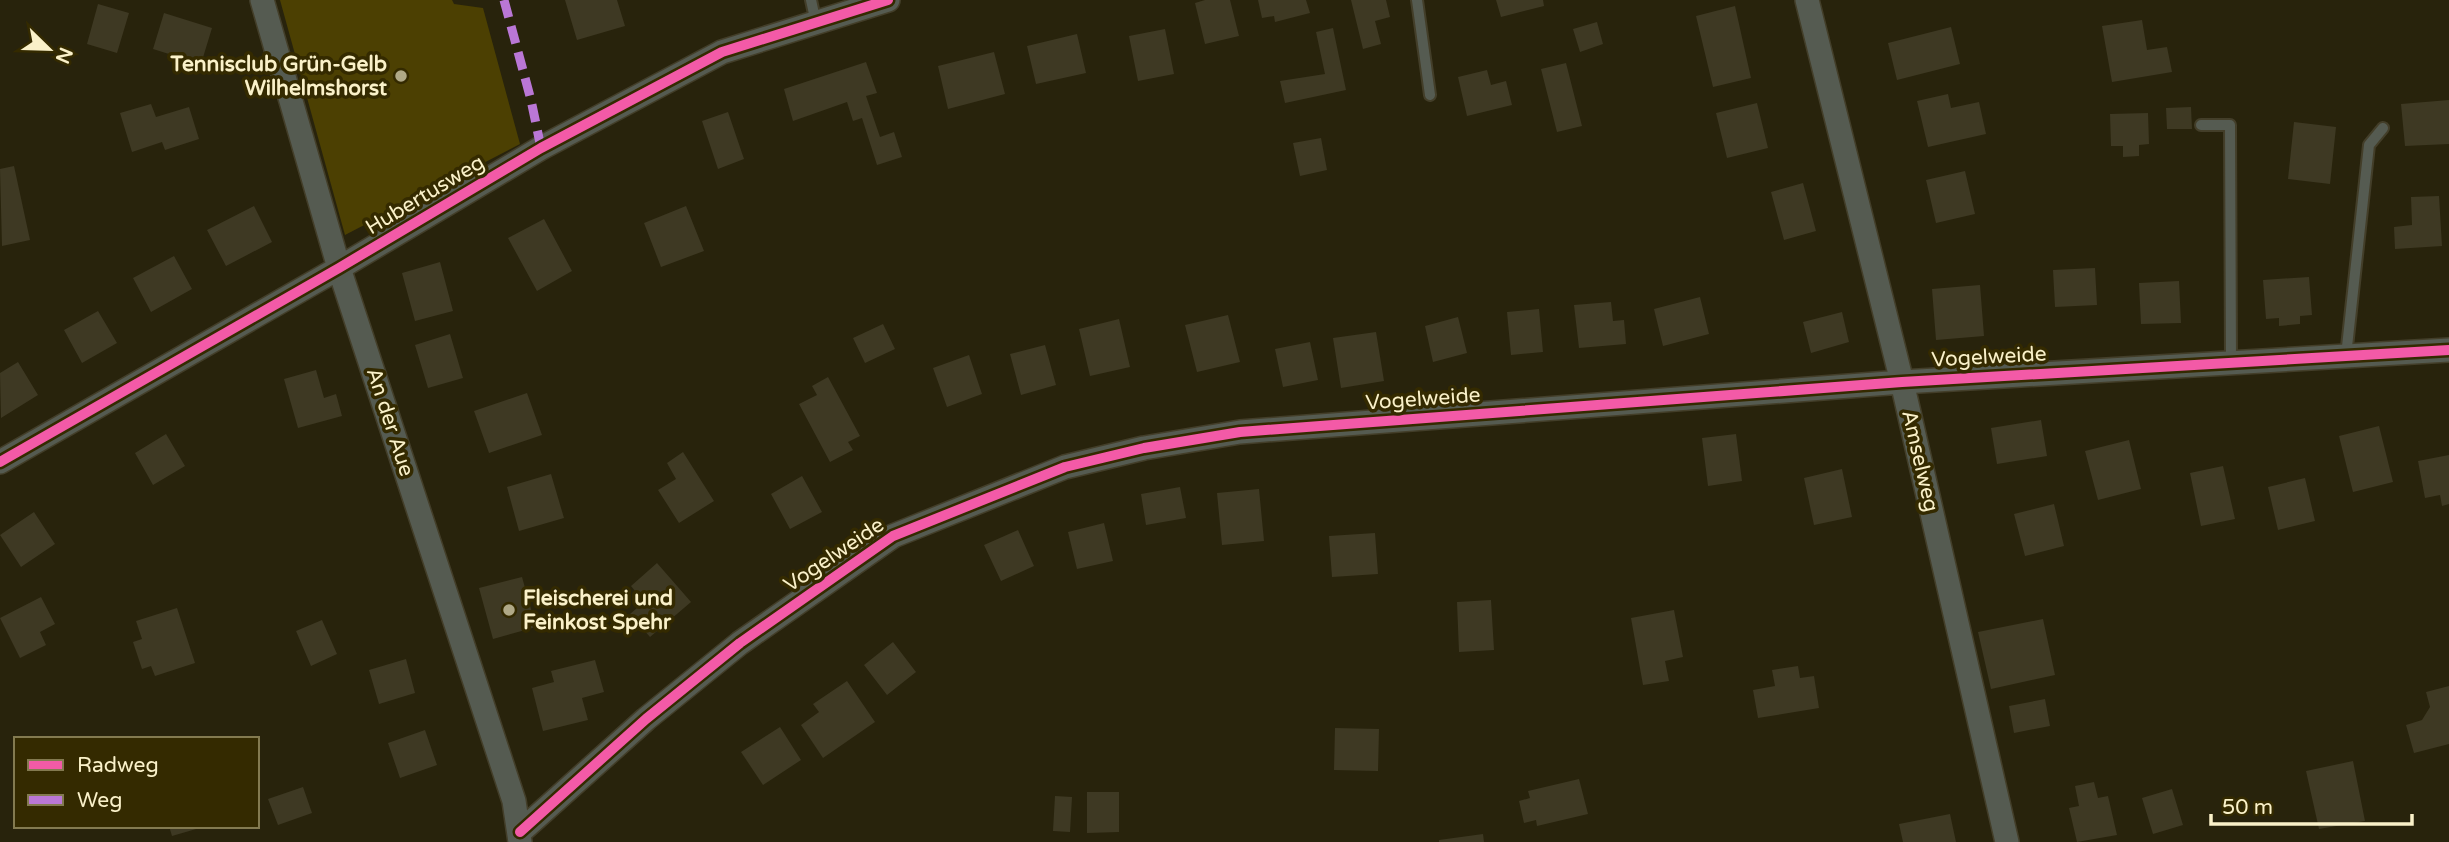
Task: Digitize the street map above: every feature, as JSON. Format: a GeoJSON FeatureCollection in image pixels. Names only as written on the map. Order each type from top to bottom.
{"type":"FeatureCollection","features":[{"type":"Feature","properties":{"kind":"street","name":"An der Aue"},"geometry":{"type":"LineString","coordinates":[[262,0],[340,268],[514,800],[520,837]]}},
{"type":"Feature","properties":{"kind":"street","name":"Hubertusweg"},"geometry":{"type":"LineString","coordinates":[[0,462],[340,268],[541,148],[710,58],[814,11],[888,0]]}},
{"type":"Feature","properties":{"kind":"street","name":"Amselweg"},"geometry":{"type":"LineString","coordinates":[[1807,0],[1902,382],[2007,842]]}},
{"type":"Feature","properties":{"kind":"street","name":"Vogelweide"},"geometry":{"type":"LineString","coordinates":[[520,837],[646,719],[740,643],[893,536],[1065,467],[1143,448],[1240,432],[1902,382],[2449,349]]}},
{"type":"Feature","properties":{"kind":"lane"},"geometry":{"type":"LineString","coordinates":[[1417,0],[1430,95]]}},
{"type":"Feature","properties":{"kind":"lane"},"geometry":{"type":"LineString","coordinates":[[2201,125],[2230,125],[2231,362]]}},
{"type":"Feature","properties":{"kind":"lane"},"geometry":{"type":"LineString","coordinates":[[2346,356],[2369,145],[2383,128]]}},
{"type":"Feature","properties":{"kind":"shaded area","name":"Tennisclub Grün-Gelb Wilhelmshorst"},"geometry":{"type":"Polygon","coordinates":[[[280,0],[452,0],[454,4],[483,8],[520,144],[345,235],[280,0]]]}},
{"type":"Feature","properties":{"kind":"building"},"geometry":{"type":"Polygon","coordinates":[[[565,0],[617,0],[625,26],[577,40],[565,0]]]}},
{"type":"Feature","properties":{"kind":"building"},"geometry":{"type":"Polygon","coordinates":[[[1205,0],[1230,0],[1239,36],[1205,44],[1195,3],[1205,0]]]}},
{"type":"Feature","properties":{"kind":"building"},"geometry":{"type":"Polygon","coordinates":[[[1258,0],[1306,0],[1310,13],[1275,22],[1274,16],[1262,18],[1258,0]]]}},
{"type":"Feature","properties":{"kind":"building"},"geometry":{"type":"Polygon","coordinates":[[[1351,0],[1386,0],[1390,17],[1375,21],[1381,44],[1363,49],[1351,0]]]}},
{"type":"Feature","properties":{"kind":"building"},"geometry":{"type":"Polygon","coordinates":[[[1496,0],[1543,0],[1544,6],[1501,17],[1496,0]]]}},
{"type":"Feature","properties":{"kind":"building"},"geometry":{"type":"Polygon","coordinates":[[[98,4],[129,13],[117,53],[87,44],[98,4]]]}},
{"type":"Feature","properties":{"kind":"building"},"geometry":{"type":"Polygon","coordinates":[[[1735,6],[1751,78],[1713,87],[1696,16],[1735,6]]]}},
{"type":"Feature","properties":{"kind":"building"},"geometry":{"type":"Polygon","coordinates":[[[164,13],[212,28],[201,64],[153,49],[164,13]]]}},
{"type":"Feature","properties":{"kind":"building"},"geometry":{"type":"Polygon","coordinates":[[[2142,20],[2147,50],[2167,47],[2172,72],[2112,82],[2102,26],[2142,20]]]}},
{"type":"Feature","properties":{"kind":"building"},"geometry":{"type":"Polygon","coordinates":[[[1597,22],[1603,44],[1580,52],[1573,29],[1597,22]]]}},
{"type":"Feature","properties":{"kind":"building"},"geometry":{"type":"Polygon","coordinates":[[[1951,27],[1960,64],[1897,80],[1888,43],[1951,27]]]}},
{"type":"Feature","properties":{"kind":"building"},"geometry":{"type":"Polygon","coordinates":[[[1333,28],[1346,90],[1285,103],[1280,81],[1325,74],[1316,32],[1333,28]]]}},
{"type":"Feature","properties":{"kind":"building"},"geometry":{"type":"Polygon","coordinates":[[[1165,29],[1174,74],[1138,81],[1129,36],[1165,29]]]}},
{"type":"Feature","properties":{"kind":"building"},"geometry":{"type":"Polygon","coordinates":[[[1077,34],[1086,73],[1036,84],[1027,46],[1077,34]]]}},
{"type":"Feature","properties":{"kind":"building"},"geometry":{"type":"Polygon","coordinates":[[[994,52],[1005,94],[948,109],[938,66],[994,52]]]}},
{"type":"Feature","properties":{"kind":"building"},"geometry":{"type":"Polygon","coordinates":[[[866,62],[877,93],[866,96],[880,137],[894,132],[902,157],[877,165],[862,118],[853,121],[847,102],[793,121],[784,89],[866,62]]]}},
{"type":"Feature","properties":{"kind":"building"},"geometry":{"type":"Polygon","coordinates":[[[1566,63],[1582,126],[1557,132],[1541,69],[1566,63]]]}},
{"type":"Feature","properties":{"kind":"building"},"geometry":{"type":"Polygon","coordinates":[[[1487,70],[1491,85],[1506,81],[1512,105],[1467,116],[1458,77],[1487,70]]]}},
{"type":"Feature","properties":{"kind":"building"},"geometry":{"type":"Polygon","coordinates":[[[1948,94],[1951,108],[1979,102],[1986,134],[1928,147],[1917,101],[1948,94]]]}},
{"type":"Feature","properties":{"kind":"building"},"geometry":{"type":"Polygon","coordinates":[[[2449,100],[2449,144],[2405,146],[2401,104],[2449,100]]]}},
{"type":"Feature","properties":{"kind":"building"},"geometry":{"type":"Polygon","coordinates":[[[1757,103],[1768,148],[1727,158],[1716,113],[1757,103]]]}},
{"type":"Feature","properties":{"kind":"building"},"geometry":{"type":"Polygon","coordinates":[[[151,104],[156,117],[189,107],[199,139],[165,150],[162,142],[132,152],[120,113],[151,104]]]}},
{"type":"Feature","properties":{"kind":"building"},"geometry":{"type":"Polygon","coordinates":[[[2191,107],[2192,129],[2167,129],[2166,108],[2191,107]]]}},
{"type":"Feature","properties":{"kind":"building"},"geometry":{"type":"Polygon","coordinates":[[[728,112],[744,159],[718,169],[702,121],[728,112]]]}},
{"type":"Feature","properties":{"kind":"building"},"geometry":{"type":"Polygon","coordinates":[[[2148,113],[2149,144],[2139,145],[2139,156],[2123,157],[2123,146],[2111,146],[2110,114],[2148,113]]]}},
{"type":"Feature","properties":{"kind":"building"},"geometry":{"type":"Polygon","coordinates":[[[2294,122],[2336,127],[2330,184],[2288,179],[2294,122]]]}},
{"type":"Feature","properties":{"kind":"building"},"geometry":{"type":"Polygon","coordinates":[[[1321,138],[1327,170],[1300,176],[1293,143],[1321,138]]]}},
{"type":"Feature","properties":{"kind":"building"},"geometry":{"type":"Polygon","coordinates":[[[14,166],[30,240],[2,246],[0,169],[14,166]]]}},
{"type":"Feature","properties":{"kind":"building"},"geometry":{"type":"Polygon","coordinates":[[[1965,171],[1975,214],[1936,223],[1926,180],[1965,171]]]}},
{"type":"Feature","properties":{"kind":"building"},"geometry":{"type":"Polygon","coordinates":[[[1803,183],[1816,231],[1784,240],[1771,192],[1803,183]]]}},
{"type":"Feature","properties":{"kind":"building"},"geometry":{"type":"Polygon","coordinates":[[[2439,196],[2442,246],[2395,249],[2394,227],[2412,225],[2411,197],[2439,196]]]}},
{"type":"Feature","properties":{"kind":"building"},"geometry":{"type":"Polygon","coordinates":[[[254,206],[272,242],[226,266],[207,230],[254,206]]]}},
{"type":"Feature","properties":{"kind":"building"},"geometry":{"type":"Polygon","coordinates":[[[686,206],[704,251],[661,267],[644,223],[686,206]]]}},
{"type":"Feature","properties":{"kind":"building"},"geometry":{"type":"Polygon","coordinates":[[[544,219],[572,271],[537,291],[508,238],[544,219]]]}},
{"type":"Feature","properties":{"kind":"building"},"geometry":{"type":"Polygon","coordinates":[[[174,256],[192,289],[151,312],[133,278],[174,256]]]}},
{"type":"Feature","properties":{"kind":"building"},"geometry":{"type":"Polygon","coordinates":[[[440,262],[453,311],[415,321],[402,273],[440,262]]]}},
{"type":"Feature","properties":{"kind":"building"},"geometry":{"type":"Polygon","coordinates":[[[2095,268],[2097,305],[2055,307],[2053,270],[2095,268]]]}},
{"type":"Feature","properties":{"kind":"building"},"geometry":{"type":"Polygon","coordinates":[[[2309,277],[2312,315],[2300,316],[2300,324],[2279,326],[2279,318],[2266,319],[2263,280],[2309,277]]]}},
{"type":"Feature","properties":{"kind":"building"},"geometry":{"type":"Polygon","coordinates":[[[2179,281],[2181,323],[2141,324],[2139,283],[2179,281]]]}},
{"type":"Feature","properties":{"kind":"building"},"geometry":{"type":"Polygon","coordinates":[[[1980,285],[1984,336],[1936,340],[1932,289],[1980,285]]]}},
{"type":"Feature","properties":{"kind":"building"},"geometry":{"type":"Polygon","coordinates":[[[1700,297],[1709,334],[1663,346],[1654,309],[1700,297]]]}},
{"type":"Feature","properties":{"kind":"building"},"geometry":{"type":"Polygon","coordinates":[[[1611,302],[1613,321],[1624,320],[1626,344],[1579,348],[1574,305],[1611,302]]]}},
{"type":"Feature","properties":{"kind":"building"},"geometry":{"type":"Polygon","coordinates":[[[1539,309],[1543,352],[1511,355],[1507,312],[1539,309]]]}},
{"type":"Feature","properties":{"kind":"building"},"geometry":{"type":"Polygon","coordinates":[[[98,311],[117,343],[82,363],[64,330],[98,311]]]}},
{"type":"Feature","properties":{"kind":"building"},"geometry":{"type":"Polygon","coordinates":[[[1842,312],[1849,342],[1811,353],[1803,322],[1842,312]]]}},
{"type":"Feature","properties":{"kind":"building"},"geometry":{"type":"Polygon","coordinates":[[[1228,315],[1240,362],[1197,372],[1185,325],[1228,315]]]}},
{"type":"Feature","properties":{"kind":"building"},"geometry":{"type":"Polygon","coordinates":[[[1458,317],[1467,353],[1433,362],[1425,326],[1458,317]]]}},
{"type":"Feature","properties":{"kind":"building"},"geometry":{"type":"Polygon","coordinates":[[[1119,319],[1130,367],[1090,376],[1079,329],[1119,319]]]}},
{"type":"Feature","properties":{"kind":"building"},"geometry":{"type":"Polygon","coordinates":[[[883,324],[895,349],[865,363],[853,338],[883,324]]]}},
{"type":"Feature","properties":{"kind":"building"},"geometry":{"type":"Polygon","coordinates":[[[1376,332],[1384,381],[1341,388],[1333,338],[1376,332]]]}},
{"type":"Feature","properties":{"kind":"building"},"geometry":{"type":"Polygon","coordinates":[[[450,334],[463,378],[428,388],[415,345],[450,334]]]}},
{"type":"Feature","properties":{"kind":"building"},"geometry":{"type":"Polygon","coordinates":[[[1310,342],[1318,380],[1283,387],[1275,349],[1310,342]]]}},
{"type":"Feature","properties":{"kind":"building"},"geometry":{"type":"Polygon","coordinates":[[[1045,345],[1056,385],[1021,395],[1010,354],[1045,345]]]}},
{"type":"Feature","properties":{"kind":"building"},"geometry":{"type":"Polygon","coordinates":[[[969,355],[982,394],[947,407],[933,368],[969,355]]]}},
{"type":"Feature","properties":{"kind":"building"},"geometry":{"type":"Polygon","coordinates":[[[18,362],[38,395],[1,418],[0,373],[18,362]]]}},
{"type":"Feature","properties":{"kind":"building"},"geometry":{"type":"Polygon","coordinates":[[[316,370],[324,398],[336,394],[342,416],[298,428],[284,379],[316,370]]]}},
{"type":"Feature","properties":{"kind":"building"},"geometry":{"type":"Polygon","coordinates":[[[828,377],[860,436],[848,442],[853,450],[830,462],[799,404],[817,395],[812,386],[828,377]]]}},
{"type":"Feature","properties":{"kind":"building"},"geometry":{"type":"Polygon","coordinates":[[[527,393],[542,435],[489,453],[474,411],[527,393]]]}},
{"type":"Feature","properties":{"kind":"building"},"geometry":{"type":"Polygon","coordinates":[[[2041,420],[2047,456],[1997,464],[1991,428],[2041,420]]]}},
{"type":"Feature","properties":{"kind":"building"},"geometry":{"type":"Polygon","coordinates":[[[2379,426],[2393,482],[2353,492],[2339,436],[2379,426]]]}},
{"type":"Feature","properties":{"kind":"building"},"geometry":{"type":"Polygon","coordinates":[[[166,434],[185,466],[153,485],[135,453],[166,434]]]}},
{"type":"Feature","properties":{"kind":"building"},"geometry":{"type":"Polygon","coordinates":[[[1736,434],[1742,481],[1708,486],[1702,438],[1736,434]]]}},
{"type":"Feature","properties":{"kind":"building"},"geometry":{"type":"Polygon","coordinates":[[[2129,440],[2141,489],[2098,500],[2085,451],[2129,440]]]}},
{"type":"Feature","properties":{"kind":"building"},"geometry":{"type":"Polygon","coordinates":[[[683,452],[714,501],[679,523],[658,490],[676,479],[667,463],[683,452]]]}},
{"type":"Feature","properties":{"kind":"building"},"geometry":{"type":"Polygon","coordinates":[[[2449,455],[2449,504],[2442,506],[2440,495],[2425,498],[2418,461],[2449,455]]]}},
{"type":"Feature","properties":{"kind":"building"},"geometry":{"type":"Polygon","coordinates":[[[2223,466],[2235,519],[2201,526],[2190,473],[2223,466]]]}},
{"type":"Feature","properties":{"kind":"building"},"geometry":{"type":"Polygon","coordinates":[[[1842,469],[1852,517],[1814,525],[1804,478],[1842,469]]]}},
{"type":"Feature","properties":{"kind":"building"},"geometry":{"type":"Polygon","coordinates":[[[551,474],[564,518],[519,531],[507,487],[551,474]]]}},
{"type":"Feature","properties":{"kind":"building"},"geometry":{"type":"Polygon","coordinates":[[[802,476],[822,512],[790,529],[771,494],[802,476]]]}},
{"type":"Feature","properties":{"kind":"building"},"geometry":{"type":"Polygon","coordinates":[[[2305,478],[2315,521],[2278,530],[2268,487],[2305,478]]]}},
{"type":"Feature","properties":{"kind":"building"},"geometry":{"type":"Polygon","coordinates":[[[1180,487],[1186,518],[1146,525],[1141,494],[1180,487]]]}},
{"type":"Feature","properties":{"kind":"building"},"geometry":{"type":"Polygon","coordinates":[[[1259,489],[1264,541],[1222,545],[1217,493],[1259,489]]]}},
{"type":"Feature","properties":{"kind":"building"},"geometry":{"type":"Polygon","coordinates":[[[2054,504],[2064,546],[2025,556],[2014,514],[2054,504]]]}},
{"type":"Feature","properties":{"kind":"building"},"geometry":{"type":"Polygon","coordinates":[[[34,512],[55,544],[21,567],[0,535],[34,512]]]}},
{"type":"Feature","properties":{"kind":"building"},"geometry":{"type":"Polygon","coordinates":[[[1104,523],[1113,561],[1077,569],[1068,532],[1104,523]]]}},
{"type":"Feature","properties":{"kind":"building"},"geometry":{"type":"Polygon","coordinates":[[[1018,530],[1034,566],[1001,581],[984,545],[1018,530]]]}},
{"type":"Feature","properties":{"kind":"building"},"geometry":{"type":"Polygon","coordinates":[[[1375,533],[1378,574],[1332,577],[1329,536],[1375,533]]]}},
{"type":"Feature","properties":{"kind":"building"},"geometry":{"type":"Polygon","coordinates":[[[657,563],[691,602],[650,637],[630,614],[644,602],[631,586],[657,563]]]}},
{"type":"Feature","properties":{"kind":"building"},"geometry":{"type":"Polygon","coordinates":[[[522,577],[536,627],[493,639],[479,588],[522,577]]]}},
{"type":"Feature","properties":{"kind":"building"},"geometry":{"type":"Polygon","coordinates":[[[41,597],[55,624],[40,632],[46,645],[20,658],[0,618],[41,597]]]}},
{"type":"Feature","properties":{"kind":"building"},"geometry":{"type":"Polygon","coordinates":[[[1491,600],[1494,650],[1459,652],[1457,602],[1491,600]]]}},
{"type":"Feature","properties":{"kind":"building"},"geometry":{"type":"Polygon","coordinates":[[[177,608],[195,663],[155,676],[151,666],[142,669],[133,642],[142,639],[136,621],[177,608]]]}},
{"type":"Feature","properties":{"kind":"building"},"geometry":{"type":"Polygon","coordinates":[[[1674,610],[1683,657],[1665,661],[1669,681],[1643,685],[1631,618],[1674,610]]]}},
{"type":"Feature","properties":{"kind":"building"},"geometry":{"type":"Polygon","coordinates":[[[2043,619],[2055,675],[1991,689],[1978,632],[2043,619]]]}},
{"type":"Feature","properties":{"kind":"building"},"geometry":{"type":"Polygon","coordinates":[[[322,620],[337,654],[311,666],[296,631],[322,620]]]}},
{"type":"Feature","properties":{"kind":"building"},"geometry":{"type":"Polygon","coordinates":[[[893,642],[916,672],[887,695],[864,665],[893,642]]]}},
{"type":"Feature","properties":{"kind":"building"},"geometry":{"type":"Polygon","coordinates":[[[406,659],[415,693],[379,704],[369,670],[406,659]]]}},
{"type":"Feature","properties":{"kind":"building"},"geometry":{"type":"Polygon","coordinates":[[[595,660],[604,692],[582,698],[588,720],[543,731],[532,688],[554,682],[551,671],[595,660]]]}},
{"type":"Feature","properties":{"kind":"building"},"geometry":{"type":"Polygon","coordinates":[[[1798,666],[1800,678],[1814,676],[1819,708],[1758,718],[1753,690],[1775,686],[1772,670],[1798,666]]]}},
{"type":"Feature","properties":{"kind":"building"},"geometry":{"type":"Polygon","coordinates":[[[847,681],[875,722],[823,758],[801,725],[819,712],[813,704],[847,681]]]}},
{"type":"Feature","properties":{"kind":"building"},"geometry":{"type":"Polygon","coordinates":[[[2449,686],[2449,744],[2414,753],[2406,725],[2422,720],[2430,707],[2426,692],[2449,686]]]}},
{"type":"Feature","properties":{"kind":"building"},"geometry":{"type":"Polygon","coordinates":[[[2045,699],[2050,726],[2014,733],[2009,706],[2045,699]]]}},
{"type":"Feature","properties":{"kind":"building"},"geometry":{"type":"Polygon","coordinates":[[[780,727],[801,760],[763,785],[741,752],[780,727]]]}},
{"type":"Feature","properties":{"kind":"building"},"geometry":{"type":"Polygon","coordinates":[[[1335,728],[1379,729],[1378,771],[1334,770],[1335,728]]]}},
{"type":"Feature","properties":{"kind":"building"},"geometry":{"type":"Polygon","coordinates":[[[425,730],[437,765],[400,778],[388,743],[425,730]]]}},
{"type":"Feature","properties":{"kind":"building"},"geometry":{"type":"Polygon","coordinates":[[[2353,761],[2365,821],[2319,829],[2306,771],[2353,761]]]}},
{"type":"Feature","properties":{"kind":"building"},"geometry":{"type":"Polygon","coordinates":[[[1579,779],[1588,814],[1537,826],[1536,820],[1524,823],[1519,801],[1530,798],[1528,791],[1579,779]]]}},
{"type":"Feature","properties":{"kind":"building"},"geometry":{"type":"Polygon","coordinates":[[[2094,782],[2098,798],[2108,796],[2117,835],[2077,842],[2069,808],[2079,806],[2075,786],[2094,782]]]}},
{"type":"Feature","properties":{"kind":"building"},"geometry":{"type":"Polygon","coordinates":[[[303,787],[312,813],[278,825],[268,799],[303,787]]]}},
{"type":"Feature","properties":{"kind":"building"},"geometry":{"type":"Polygon","coordinates":[[[2172,789],[2183,825],[2153,834],[2142,798],[2172,789]]]}},
{"type":"Feature","properties":{"kind":"building"},"geometry":{"type":"Polygon","coordinates":[[[1087,792],[1119,792],[1119,832],[1087,833],[1087,792]]]}},
{"type":"Feature","properties":{"kind":"building"},"geometry":{"type":"Polygon","coordinates":[[[1055,796],[1072,797],[1070,832],[1053,831],[1055,796]]]}},
{"type":"Feature","properties":{"kind":"building"},"geometry":{"type":"Polygon","coordinates":[[[1950,814],[1956,842],[1903,842],[1899,824],[1950,814]]]}},
{"type":"Feature","properties":{"kind":"building"},"geometry":{"type":"Polygon","coordinates":[[[170,828],[200,828],[172,836],[170,828]]]}},
{"type":"Feature","properties":{"kind":"building"},"geometry":{"type":"Polygon","coordinates":[[[1483,834],[1484,842],[1439,842],[1439,840],[1483,834]]]}},
{"type":"Feature","properties":{"kind":"marked path"},"geometry":{"type":"LineString","coordinates":[[504,0],[541,148]]}},
{"type":"Feature","properties":{"kind":"cycle path"},"geometry":{"type":"LineString","coordinates":[[0,462],[339,268],[541,148],[722,52],[888,0]]}},
{"type":"Feature","properties":{"kind":"cycle path"},"geometry":{"type":"LineString","coordinates":[[520,832],[646,719],[740,643],[893,536],[1065,467],[1144,448],[1240,432],[1902,382],[2449,350]]}},
{"type":"Feature","properties":{"kind":"place","name":"Tennisclub Grün-Gelb Wilhelmshorst"},"geometry":{"type":"Point","coordinates":[401,76]}},
{"type":"Feature","properties":{"kind":"place","name":"Fleischerei und Feinkost Spehr"},"geometry":{"type":"Point","coordinates":[509,610]}}]}
